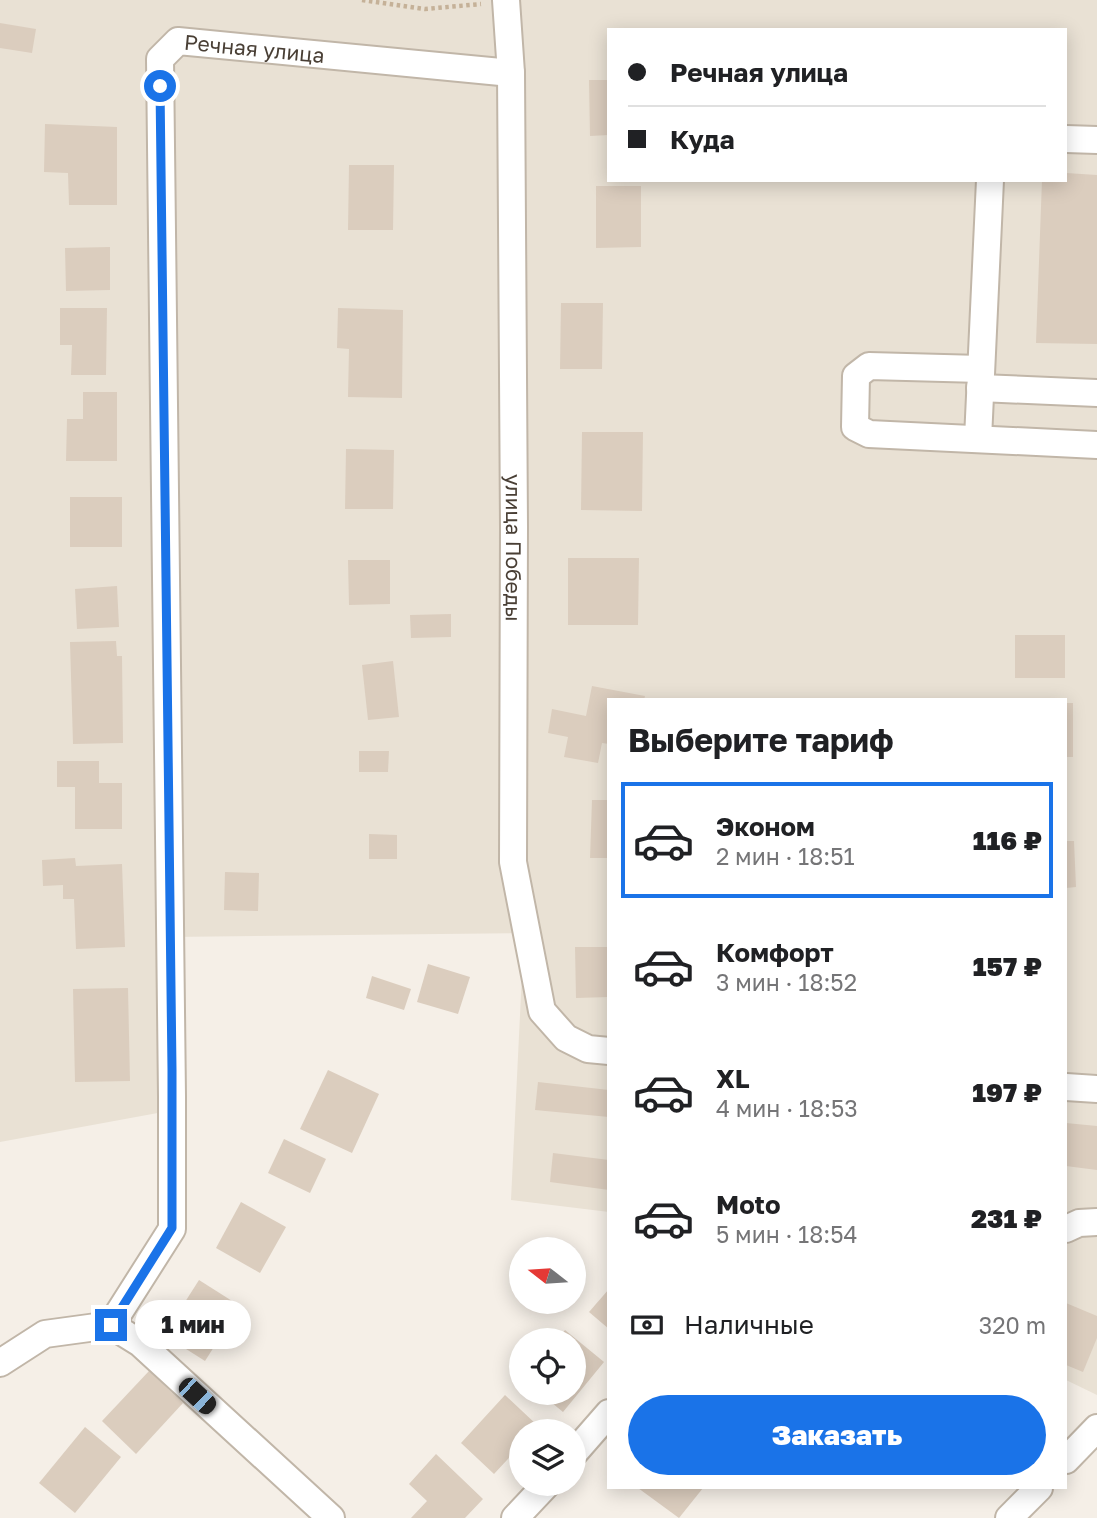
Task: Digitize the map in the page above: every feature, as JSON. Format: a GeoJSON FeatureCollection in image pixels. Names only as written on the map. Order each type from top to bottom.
{"type":"FeatureCollection","features":[{"type":"Feature","properties":{"kind":"street","name":"улица Победы"},"geometry":{"type":"LineString","coordinates":[[506,1],[511,73],[513,862],[542,1011],[566,1038],[587,1049],[607,1051]]}},
{"type":"Feature","properties":{"kind":"street","name":"Речная улица"},"geometry":{"type":"LineString","coordinates":[[111,1325],[172,1228],[160,59],[178,41],[511,73]]}},
{"type":"Feature","properties":{"kind":"street"},"geometry":{"type":"LineString","coordinates":[[1067,139],[1097,140]]}},
{"type":"Feature","properties":{"kind":"street"},"geometry":{"type":"LineString","coordinates":[[978,439],[990,182]]}},
{"type":"Feature","properties":{"kind":"street"},"geometry":{"type":"LineString","coordinates":[[1097,393],[869,366],[856,376],[855,427],[869,434],[1097,445]]}},
{"type":"Feature","properties":{"kind":"street"},"geometry":{"type":"LineString","coordinates":[[1067,1087],[1097,1089]]}},
{"type":"Feature","properties":{"kind":"street"},"geometry":{"type":"LineString","coordinates":[[1067,1229],[1079,1223],[1097,1222]]}},
{"type":"Feature","properties":{"kind":"street"},"geometry":{"type":"LineString","coordinates":[[0,1363],[45,1334],[111,1325],[140,1343],[331,1518]]}},
{"type":"Feature","properties":{"kind":"street"},"geometry":{"type":"LineString","coordinates":[[586,1439],[607,1415]]}},
{"type":"Feature","properties":{"kind":"street"},"geometry":{"type":"LineString","coordinates":[[1067,1459],[1097,1428]]}},
{"type":"Feature","properties":{"kind":"street"},"geometry":{"type":"LineString","coordinates":[[1009,1518],[1038,1489]]}},
{"type":"Feature","properties":{"kind":"street"},"geometry":{"type":"LineString","coordinates":[[515,1518],[536,1496]]}},
{"type":"Feature","properties":{"kind":"path"},"geometry":{"type":"LineString","coordinates":[[362,0],[425,9],[506,1]]}},
{"type":"Feature","properties":{"kind":"shaded area"},"geometry":{"type":"Polygon","coordinates":[[[0,0],[1097,0],[1097,1395],[1067,1380],[1067,698],[607,698],[607,1212],[511,1200],[524,933],[171,937],[174,1110],[0,1142],[0,0]]]}},
{"type":"Feature","properties":{"kind":"building"},"geometry":{"type":"Polygon","coordinates":[[[0,23],[36,29],[32,53],[0,48],[0,23]]]}},
{"type":"Feature","properties":{"kind":"building"},"geometry":{"type":"Polygon","coordinates":[[[589,80],[607,80],[607,135],[590,136],[589,80]]]}},
{"type":"Feature","properties":{"kind":"building"},"geometry":{"type":"Polygon","coordinates":[[[45,124],[117,127],[117,205],[69,205],[68,173],[44,172],[45,124]]]}},
{"type":"Feature","properties":{"kind":"building"},"geometry":{"type":"Polygon","coordinates":[[[349,165],[394,165],[393,230],[348,230],[349,165]]]}},
{"type":"Feature","properties":{"kind":"building"},"geometry":{"type":"Polygon","coordinates":[[[1067,173],[1097,175],[1097,344],[1036,343],[1042,182],[1067,182],[1067,173]]]}},
{"type":"Feature","properties":{"kind":"building"},"geometry":{"type":"Polygon","coordinates":[[[596,186],[641,186],[641,247],[596,248],[596,186]]]}},
{"type":"Feature","properties":{"kind":"building"},"geometry":{"type":"Polygon","coordinates":[[[110,247],[110,290],[66,291],[65,248],[110,247]]]}},
{"type":"Feature","properties":{"kind":"building"},"geometry":{"type":"Polygon","coordinates":[[[561,303],[603,303],[602,369],[560,369],[561,303]]]}},
{"type":"Feature","properties":{"kind":"building"},"geometry":{"type":"Polygon","coordinates":[[[60,308],[107,308],[106,375],[71,375],[72,345],[60,345],[60,308]]]}},
{"type":"Feature","properties":{"kind":"building"},"geometry":{"type":"Polygon","coordinates":[[[338,308],[403,310],[402,398],[348,397],[349,349],[337,348],[338,308]]]}},
{"type":"Feature","properties":{"kind":"building"},"geometry":{"type":"Polygon","coordinates":[[[83,392],[117,392],[117,461],[66,461],[67,419],[83,419],[83,392]]]}},
{"type":"Feature","properties":{"kind":"building"},"geometry":{"type":"Polygon","coordinates":[[[582,432],[643,432],[642,511],[581,510],[582,432]]]}},
{"type":"Feature","properties":{"kind":"building"},"geometry":{"type":"Polygon","coordinates":[[[346,449],[394,450],[393,509],[345,509],[346,449]]]}},
{"type":"Feature","properties":{"kind":"building"},"geometry":{"type":"Polygon","coordinates":[[[70,497],[122,497],[122,547],[70,547],[70,497]]]}},
{"type":"Feature","properties":{"kind":"building"},"geometry":{"type":"Polygon","coordinates":[[[568,558],[639,558],[638,625],[568,625],[568,558]]]}},
{"type":"Feature","properties":{"kind":"building"},"geometry":{"type":"Polygon","coordinates":[[[348,560],[390,560],[390,604],[349,605],[348,560]]]}},
{"type":"Feature","properties":{"kind":"building"},"geometry":{"type":"Polygon","coordinates":[[[117,586],[119,627],[77,629],[75,589],[117,586]]]}},
{"type":"Feature","properties":{"kind":"building"},"geometry":{"type":"Polygon","coordinates":[[[451,614],[451,637],[411,638],[410,615],[451,614]]]}},
{"type":"Feature","properties":{"kind":"building"},"geometry":{"type":"Polygon","coordinates":[[[1015,635],[1065,635],[1065,678],[1015,678],[1015,635]]]}},
{"type":"Feature","properties":{"kind":"building"},"geometry":{"type":"Polygon","coordinates":[[[116,641],[117,656],[122,656],[123,743],[73,744],[70,642],[116,641]]]}},
{"type":"Feature","properties":{"kind":"building"},"geometry":{"type":"Polygon","coordinates":[[[393,661],[399,717],[368,720],[362,665],[393,661]]]}},
{"type":"Feature","properties":{"kind":"building"},"geometry":{"type":"Polygon","coordinates":[[[592,686],[645,696],[607,698],[607,744],[602,743],[598,763],[564,757],[568,737],[548,733],[552,709],[586,716],[592,686]]]}},
{"type":"Feature","properties":{"kind":"building"},"geometry":{"type":"Polygon","coordinates":[[[1067,703],[1073,703],[1073,757],[1067,757],[1067,703]]]}},
{"type":"Feature","properties":{"kind":"building"},"geometry":{"type":"Polygon","coordinates":[[[359,751],[389,751],[388,772],[359,772],[359,751]]]}},
{"type":"Feature","properties":{"kind":"building"},"geometry":{"type":"Polygon","coordinates":[[[57,761],[99,761],[99,783],[122,783],[122,829],[75,829],[75,787],[57,787],[57,761]]]}},
{"type":"Feature","properties":{"kind":"building"},"geometry":{"type":"Polygon","coordinates":[[[592,800],[607,800],[607,858],[590,858],[592,800]]]}},
{"type":"Feature","properties":{"kind":"building"},"geometry":{"type":"Polygon","coordinates":[[[369,834],[397,835],[397,859],[369,859],[369,834]]]}},
{"type":"Feature","properties":{"kind":"building"},"geometry":{"type":"Polygon","coordinates":[[[1067,841],[1074,841],[1076,887],[1067,888],[1067,841]]]}},
{"type":"Feature","properties":{"kind":"building"},"geometry":{"type":"Polygon","coordinates":[[[75,858],[76,866],[122,864],[125,947],[76,949],[74,899],[63,899],[63,885],[43,886],[42,860],[75,858]]]}},
{"type":"Feature","properties":{"kind":"building"},"geometry":{"type":"Polygon","coordinates":[[[225,872],[259,873],[258,911],[224,910],[225,872]]]}},
{"type":"Feature","properties":{"kind":"building"},"geometry":{"type":"Polygon","coordinates":[[[575,947],[607,947],[607,997],[576,998],[575,947]]]}},
{"type":"Feature","properties":{"kind":"building"},"geometry":{"type":"Polygon","coordinates":[[[428,964],[470,977],[458,1014],[417,1002],[428,964]]]}},
{"type":"Feature","properties":{"kind":"building"},"geometry":{"type":"Polygon","coordinates":[[[372,976],[411,989],[404,1010],[366,998],[372,976]]]}},
{"type":"Feature","properties":{"kind":"building"},"geometry":{"type":"Polygon","coordinates":[[[128,988],[130,1081],[75,1082],[73,989],[128,988]]]}},
{"type":"Feature","properties":{"kind":"building"},"geometry":{"type":"Polygon","coordinates":[[[328,1070],[379,1094],[352,1153],[300,1129],[328,1070]]]}},
{"type":"Feature","properties":{"kind":"building"},"geometry":{"type":"Polygon","coordinates":[[[538,1082],[607,1090],[607,1117],[535,1110],[538,1082]]]}},
{"type":"Feature","properties":{"kind":"building"},"geometry":{"type":"Polygon","coordinates":[[[1067,1123],[1097,1126],[1097,1170],[1067,1166],[1067,1123]]]}},
{"type":"Feature","properties":{"kind":"building"},"geometry":{"type":"Polygon","coordinates":[[[284,1139],[326,1159],[310,1193],[268,1173],[284,1139]]]}},
{"type":"Feature","properties":{"kind":"building"},"geometry":{"type":"Polygon","coordinates":[[[553,1153],[607,1160],[607,1190],[550,1182],[553,1153]]]}},
{"type":"Feature","properties":{"kind":"building"},"geometry":{"type":"Polygon","coordinates":[[[241,1202],[286,1227],[260,1273],[216,1248],[241,1202]]]}},
{"type":"Feature","properties":{"kind":"building"},"geometry":{"type":"Polygon","coordinates":[[[199,1280],[240,1306],[205,1361],[164,1335],[199,1280]]]}},
{"type":"Feature","properties":{"kind":"building"},"geometry":{"type":"Polygon","coordinates":[[[607,1291],[607,1327],[589,1312],[607,1291]]]}},
{"type":"Feature","properties":{"kind":"building"},"geometry":{"type":"Polygon","coordinates":[[[1067,1303],[1097,1316],[1097,1338],[1083,1372],[1067,1365],[1067,1303]]]}},
{"type":"Feature","properties":{"kind":"building"},"geometry":{"type":"Polygon","coordinates":[[[586,1347],[604,1362],[586,1384],[586,1347]]]}},
{"type":"Feature","properties":{"kind":"building"},"geometry":{"type":"Polygon","coordinates":[[[149,1371],[183,1403],[136,1454],[102,1421],[149,1371]]]}},
{"type":"Feature","properties":{"kind":"building"},"geometry":{"type":"Polygon","coordinates":[[[505,1395],[509,1399],[509,1405],[516,1405],[531,1419],[509,1419],[509,1458],[494,1474],[461,1443],[505,1395]]]}},
{"type":"Feature","properties":{"kind":"building"},"geometry":{"type":"Polygon","coordinates":[[[555,1405],[569,1405],[563,1412],[555,1405]]]}},
{"type":"Feature","properties":{"kind":"building"},"geometry":{"type":"Polygon","coordinates":[[[85,1427],[121,1457],[75,1513],[39,1483],[85,1427]]]}},
{"type":"Feature","properties":{"kind":"building"},"geometry":{"type":"Polygon","coordinates":[[[436,1454],[483,1499],[465,1518],[411,1518],[427,1501],[409,1484],[436,1454]]]}},
{"type":"Feature","properties":{"kind":"building"},"geometry":{"type":"Polygon","coordinates":[[[639,1489],[702,1489],[679,1518],[639,1489]]]}},
{"type":"Feature","properties":{"kind":"route"},"geometry":{"type":"LineString","coordinates":[[111,1325],[172,1228],[160,86]]}}]}
